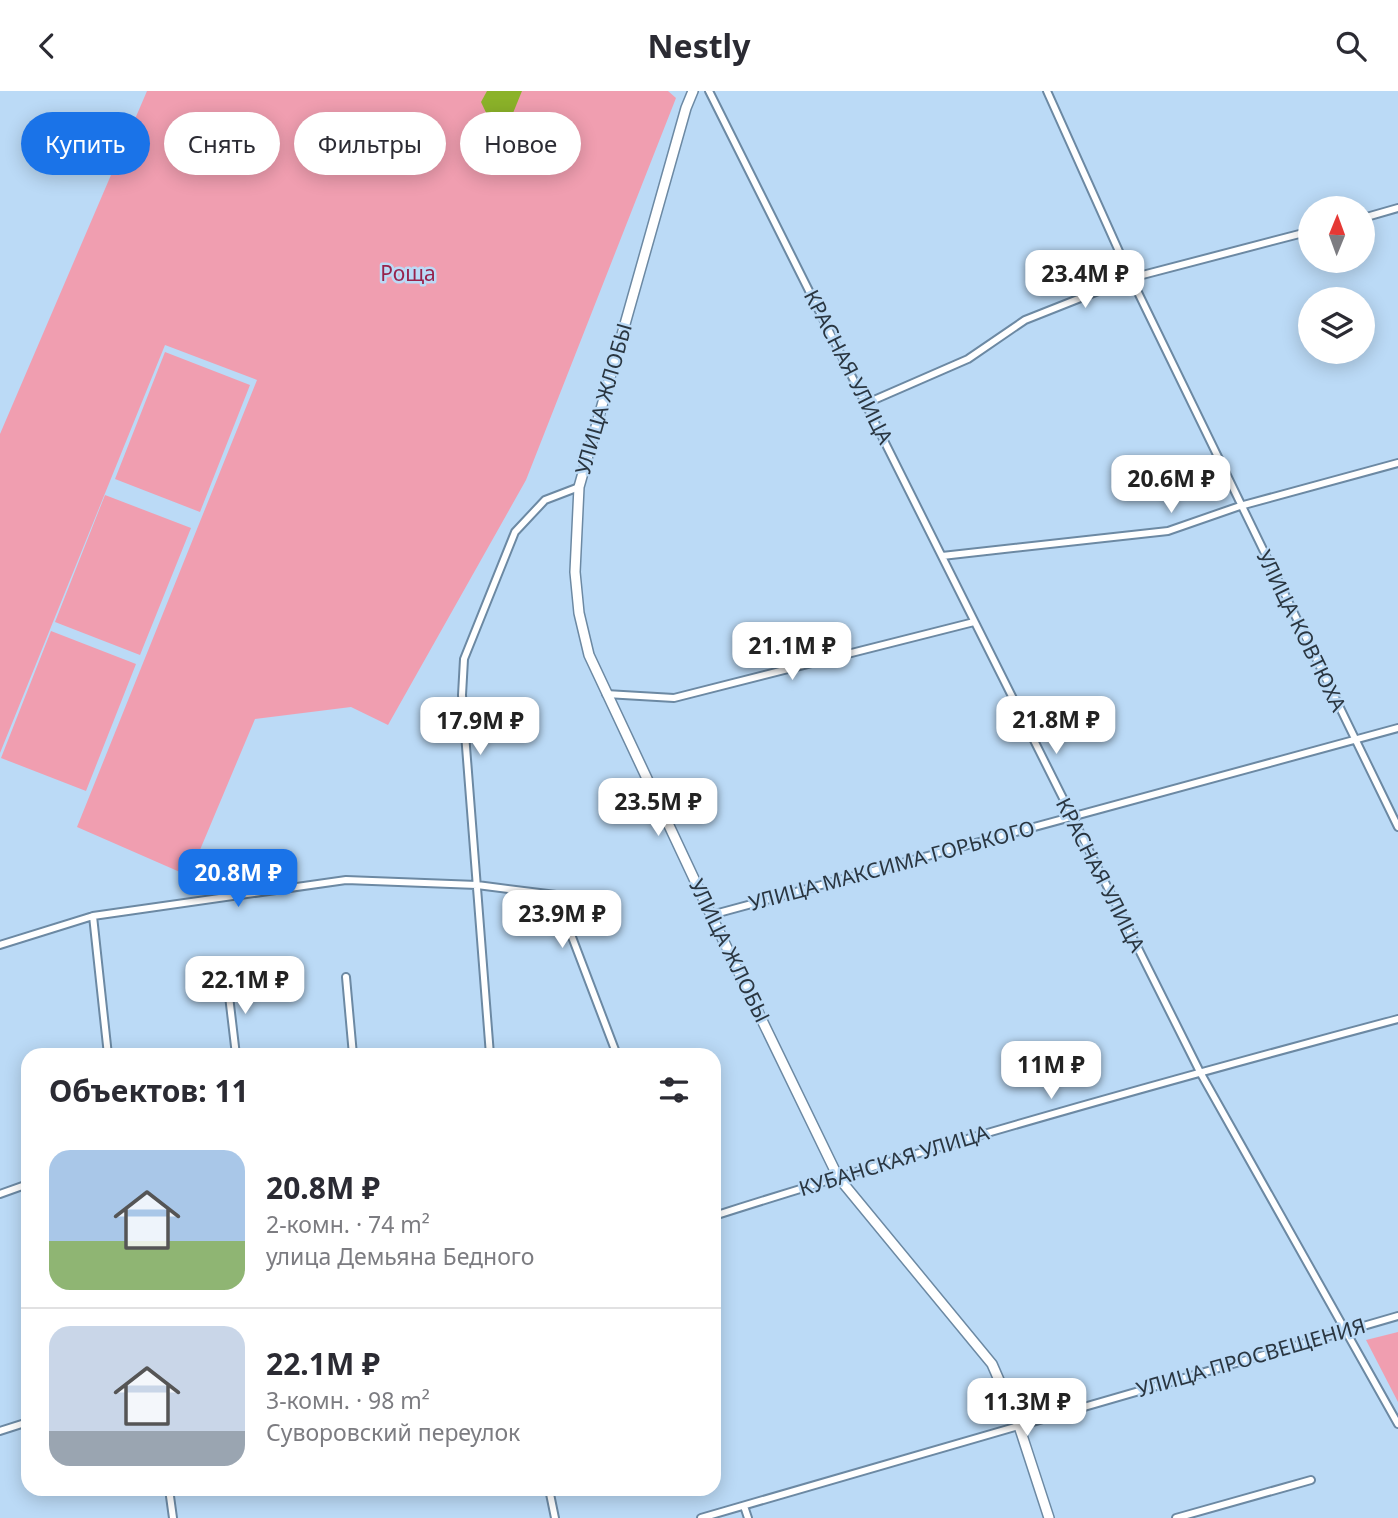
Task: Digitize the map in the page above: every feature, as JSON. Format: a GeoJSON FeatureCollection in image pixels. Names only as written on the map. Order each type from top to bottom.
{"type":"FeatureCollection","features":[{"type":"Feature","properties":{"kind":"street","name":"УЛИЦА ЖЛОБЫ"},"geometry":{"type":"LineString","coordinates":[[693,91],[579,487],[575,572],[579,613],[589,655],[838,1177],[992,1364],[1019,1426],[1049,1518]]}},
{"type":"Feature","properties":{"kind":"street","name":"КРАСНАЯ УЛИЦА"},"geometry":{"type":"LineString","coordinates":[[709,91],[1200,1072],[1398,1424]]}},
{"type":"Feature","properties":{"kind":"street","name":"УЛИЦА КОВТЮХА"},"geometry":{"type":"LineString","coordinates":[[1047,91],[1130,278],[1398,827]]}},
{"type":"Feature","properties":{"kind":"street"},"geometry":{"type":"LineString","coordinates":[[1376,214],[1398,208]]}},
{"type":"Feature","properties":{"kind":"street"},"geometry":{"type":"LineString","coordinates":[[867,403],[968,359],[1025,320],[1130,278],[1298,234]]}},
{"type":"Feature","properties":{"kind":"street"},"geometry":{"type":"LineString","coordinates":[[942,556],[1168,531],[1240,506],[1398,463]]}},
{"type":"Feature","properties":{"kind":"street"},"geometry":{"type":"LineString","coordinates":[[490,1048],[462,695],[464,659],[515,533],[545,500],[579,487]]}},
{"type":"Feature","properties":{"kind":"street"},"geometry":{"type":"LineString","coordinates":[[606,694],[674,698],[974,622]]}},
{"type":"Feature","properties":{"kind":"street","name":"УЛИЦА МАКСИМА ГОРЬКОГО"},"geometry":{"type":"LineString","coordinates":[[711,915],[1398,728]]}},
{"type":"Feature","properties":{"kind":"street"},"geometry":{"type":"LineString","coordinates":[[0,945],[93,916],[346,880],[477,885],[556,895],[614,1048]]}},
{"type":"Feature","properties":{"kind":"street"},"geometry":{"type":"LineString","coordinates":[[93,916],[107,1048]]}},
{"type":"Feature","properties":{"kind":"street"},"geometry":{"type":"LineString","coordinates":[[346,977],[352,1048]]}},
{"type":"Feature","properties":{"kind":"street"},"geometry":{"type":"LineString","coordinates":[[227,979],[235,1048]]}},
{"type":"Feature","properties":{"kind":"street","name":"КУБАНСКАЯ УЛИЦА"},"geometry":{"type":"LineString","coordinates":[[721,1214],[1200,1072],[1398,1019]]}},
{"type":"Feature","properties":{"kind":"street"},"geometry":{"type":"LineString","coordinates":[[0,1194],[21,1186]]}},
{"type":"Feature","properties":{"kind":"street","name":"УЛИЦА ПРОСВЕЩЕНИЯ"},"geometry":{"type":"LineString","coordinates":[[702,1518],[1398,1316]]}},
{"type":"Feature","properties":{"kind":"street"},"geometry":{"type":"LineString","coordinates":[[0,1431],[21,1424]]}},
{"type":"Feature","properties":{"kind":"street"},"geometry":{"type":"LineString","coordinates":[[1175,1518],[1311,1480]]}},
{"type":"Feature","properties":{"kind":"street"},"geometry":{"type":"LineString","coordinates":[[170,1496],[173,1518]]}},
{"type":"Feature","properties":{"kind":"street"},"geometry":{"type":"LineString","coordinates":[[550,1496],[555,1518]]}},
{"type":"Feature","properties":{"kind":"street"},"geometry":{"type":"LineString","coordinates":[[744,1506],[748,1518]]}},
{"type":"Feature","properties":{"kind":"green space","name":"Роща"},"geometry":{"type":"Polygon","coordinates":[[[147,91],[668,91],[676,98],[526,480],[388,725],[351,707],[255,719],[189,876],[77,827],[257,380],[165,345],[0,753],[0,434],[111,175],[150,175],[150,112],[138,112],[147,91]]]}},
{"type":"Feature","properties":{"kind":"green space"},"geometry":{"type":"Polygon","coordinates":[[[165,352],[250,385],[200,512],[115,479],[165,352]]]}},
{"type":"Feature","properties":{"kind":"green space"},"geometry":{"type":"Polygon","coordinates":[[[105,495],[191,528],[140,655],[55,622],[105,495]]]}},
{"type":"Feature","properties":{"kind":"green space"},"geometry":{"type":"Polygon","coordinates":[[[51,631],[136,664],[86,791],[1,758],[51,631]]]}},
{"type":"Feature","properties":{"kind":"green space"},"geometry":{"type":"Polygon","coordinates":[[[1398,1332],[1398,1402],[1366,1340],[1398,1332]]]}},
{"type":"Feature","properties":{"kind":"shaded area"},"geometry":{"type":"Polygon","coordinates":[[[487,91],[522,91],[513,112],[486,112],[481,102],[487,91]]]}}]}
